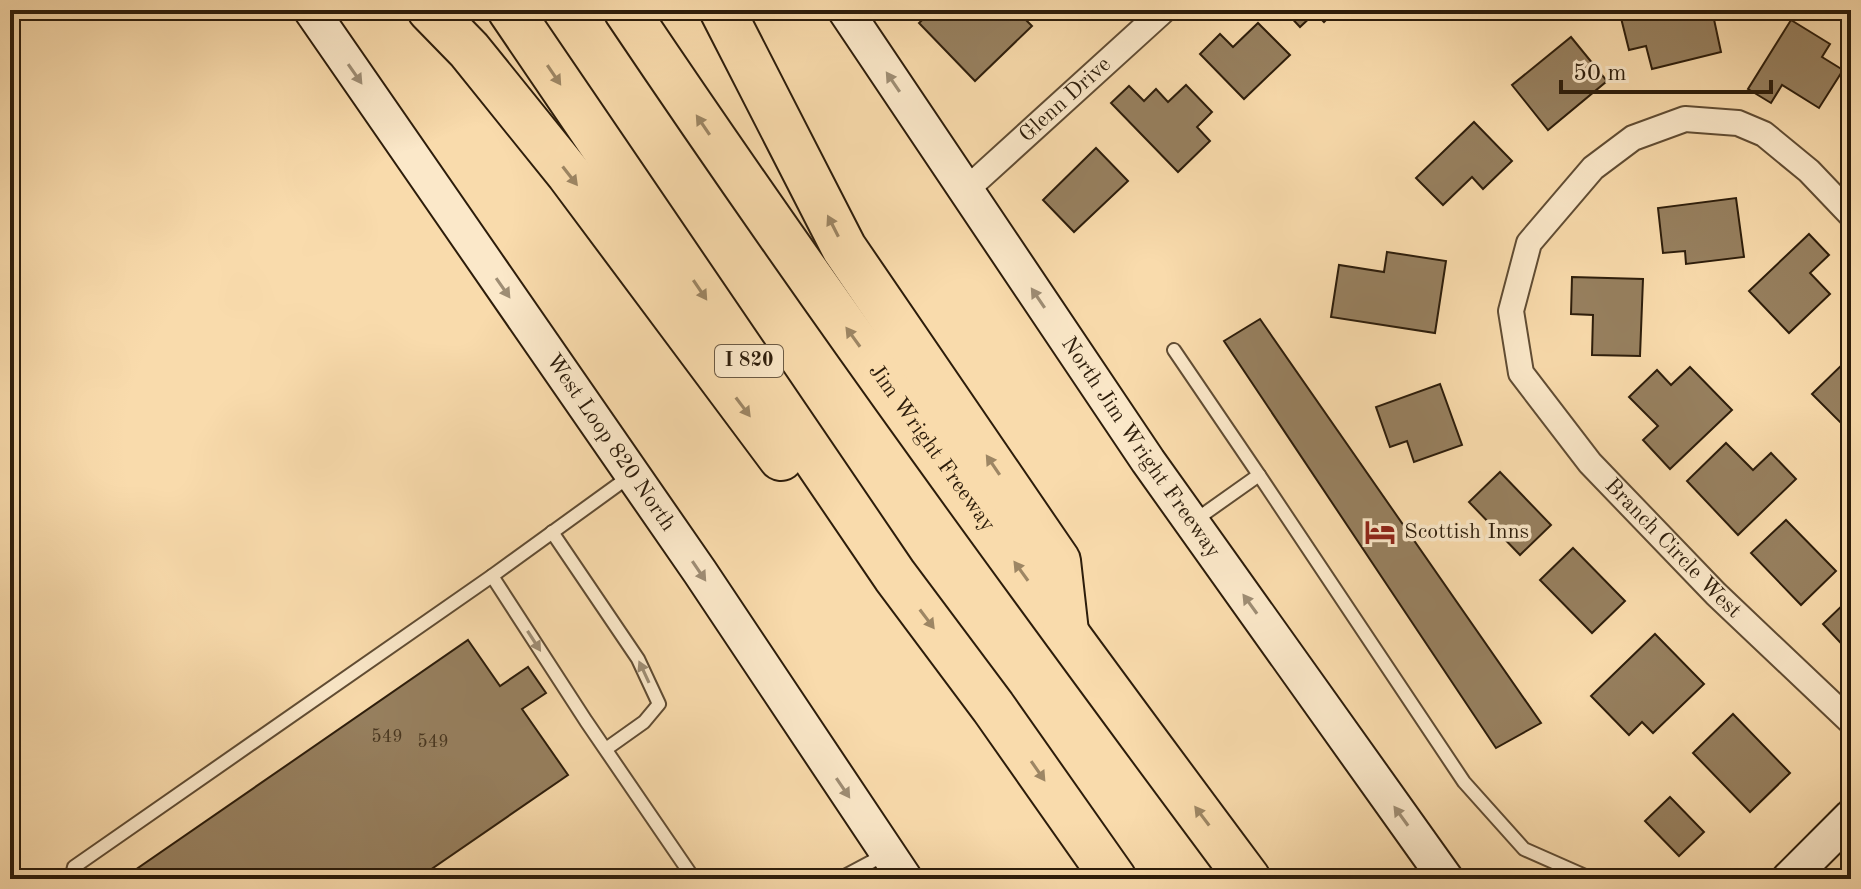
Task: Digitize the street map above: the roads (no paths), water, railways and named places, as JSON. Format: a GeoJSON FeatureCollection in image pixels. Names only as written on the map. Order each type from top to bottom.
{"type":"FeatureCollection","features":[{"type":"Feature","properties":{"kind":"highway"},"geometry":{"type":"LineString","coordinates":[[430,10],[469,50],[569,174],[840,537],[895,576]]}},
{"type":"Feature","properties":{"kind":"highway","name":"I 820"},"geometry":{"type":"LineString","coordinates":[[510,10],[895,576],[993,707],[1114,879]]}},
{"type":"Feature","properties":{"kind":"highway","name":"Jim Wright Freeway"},"geometry":{"type":"LineString","coordinates":[[626,10],[753,198],[1066,635],[1248,879]]}},
{"type":"Feature","properties":{"kind":"highway"},"geometry":{"type":"LineString","coordinates":[[722,10],[844,248],[1058,561],[1066,635]]}},
{"type":"Feature","properties":{"kind":"main road","name":"West Loop 820 North"},"geometry":{"type":"LineString","coordinates":[[311,10],[632,474],[896,866]]}},
{"type":"Feature","properties":{"kind":"main road","name":"North Jim Wright Freeway"},"geometry":{"type":"LineString","coordinates":[[845,10],[1192,522],[1446,879]]}},
{"type":"Feature","properties":{"kind":"main road"},"geometry":{"type":"LineString","coordinates":[[1789,879],[1851,817]]}},
{"type":"Feature","properties":{"kind":"street","name":"Glenn Drive"},"geometry":{"type":"LineString","coordinates":[[966,190],[1164,10]]}},
{"type":"Feature","properties":{"kind":"street","name":"Branch Circle West"},"geometry":{"type":"LineString","coordinates":[[1851,215],[1809,171],[1764,134],[1738,123],[1685,119],[1633,138],[1593,168],[1529,243],[1511,311],[1521,373],[1590,463],[1716,594],[1851,722]]}},
{"type":"Feature","properties":{"kind":"lane"},"geometry":{"type":"LineString","coordinates":[[1174,350],[1464,782],[1524,849],[1592,879]]}},
{"type":"Feature","properties":{"kind":"lane"},"geometry":{"type":"LineString","coordinates":[[71,879],[74,867],[492,576],[632,474]]}},
{"type":"Feature","properties":{"kind":"lane"},"geometry":{"type":"LineString","coordinates":[[1192,522],[1259,475]]}},
{"type":"Feature","properties":{"kind":"lane"},"geometry":{"type":"LineString","coordinates":[[552,532],[638,659],[659,704],[644,722],[606,749]]}},
{"type":"Feature","properties":{"kind":"lane"},"geometry":{"type":"LineString","coordinates":[[492,576],[694,879]]}},
{"type":"Feature","properties":{"kind":"lane"},"geometry":{"type":"LineString","coordinates":[[839,879],[896,866]]}},
{"type":"Feature","properties":{"kind":"place","name":"Scottish Inns"},"geometry":{"type":"Point","coordinates":[1380,532]}}]}
